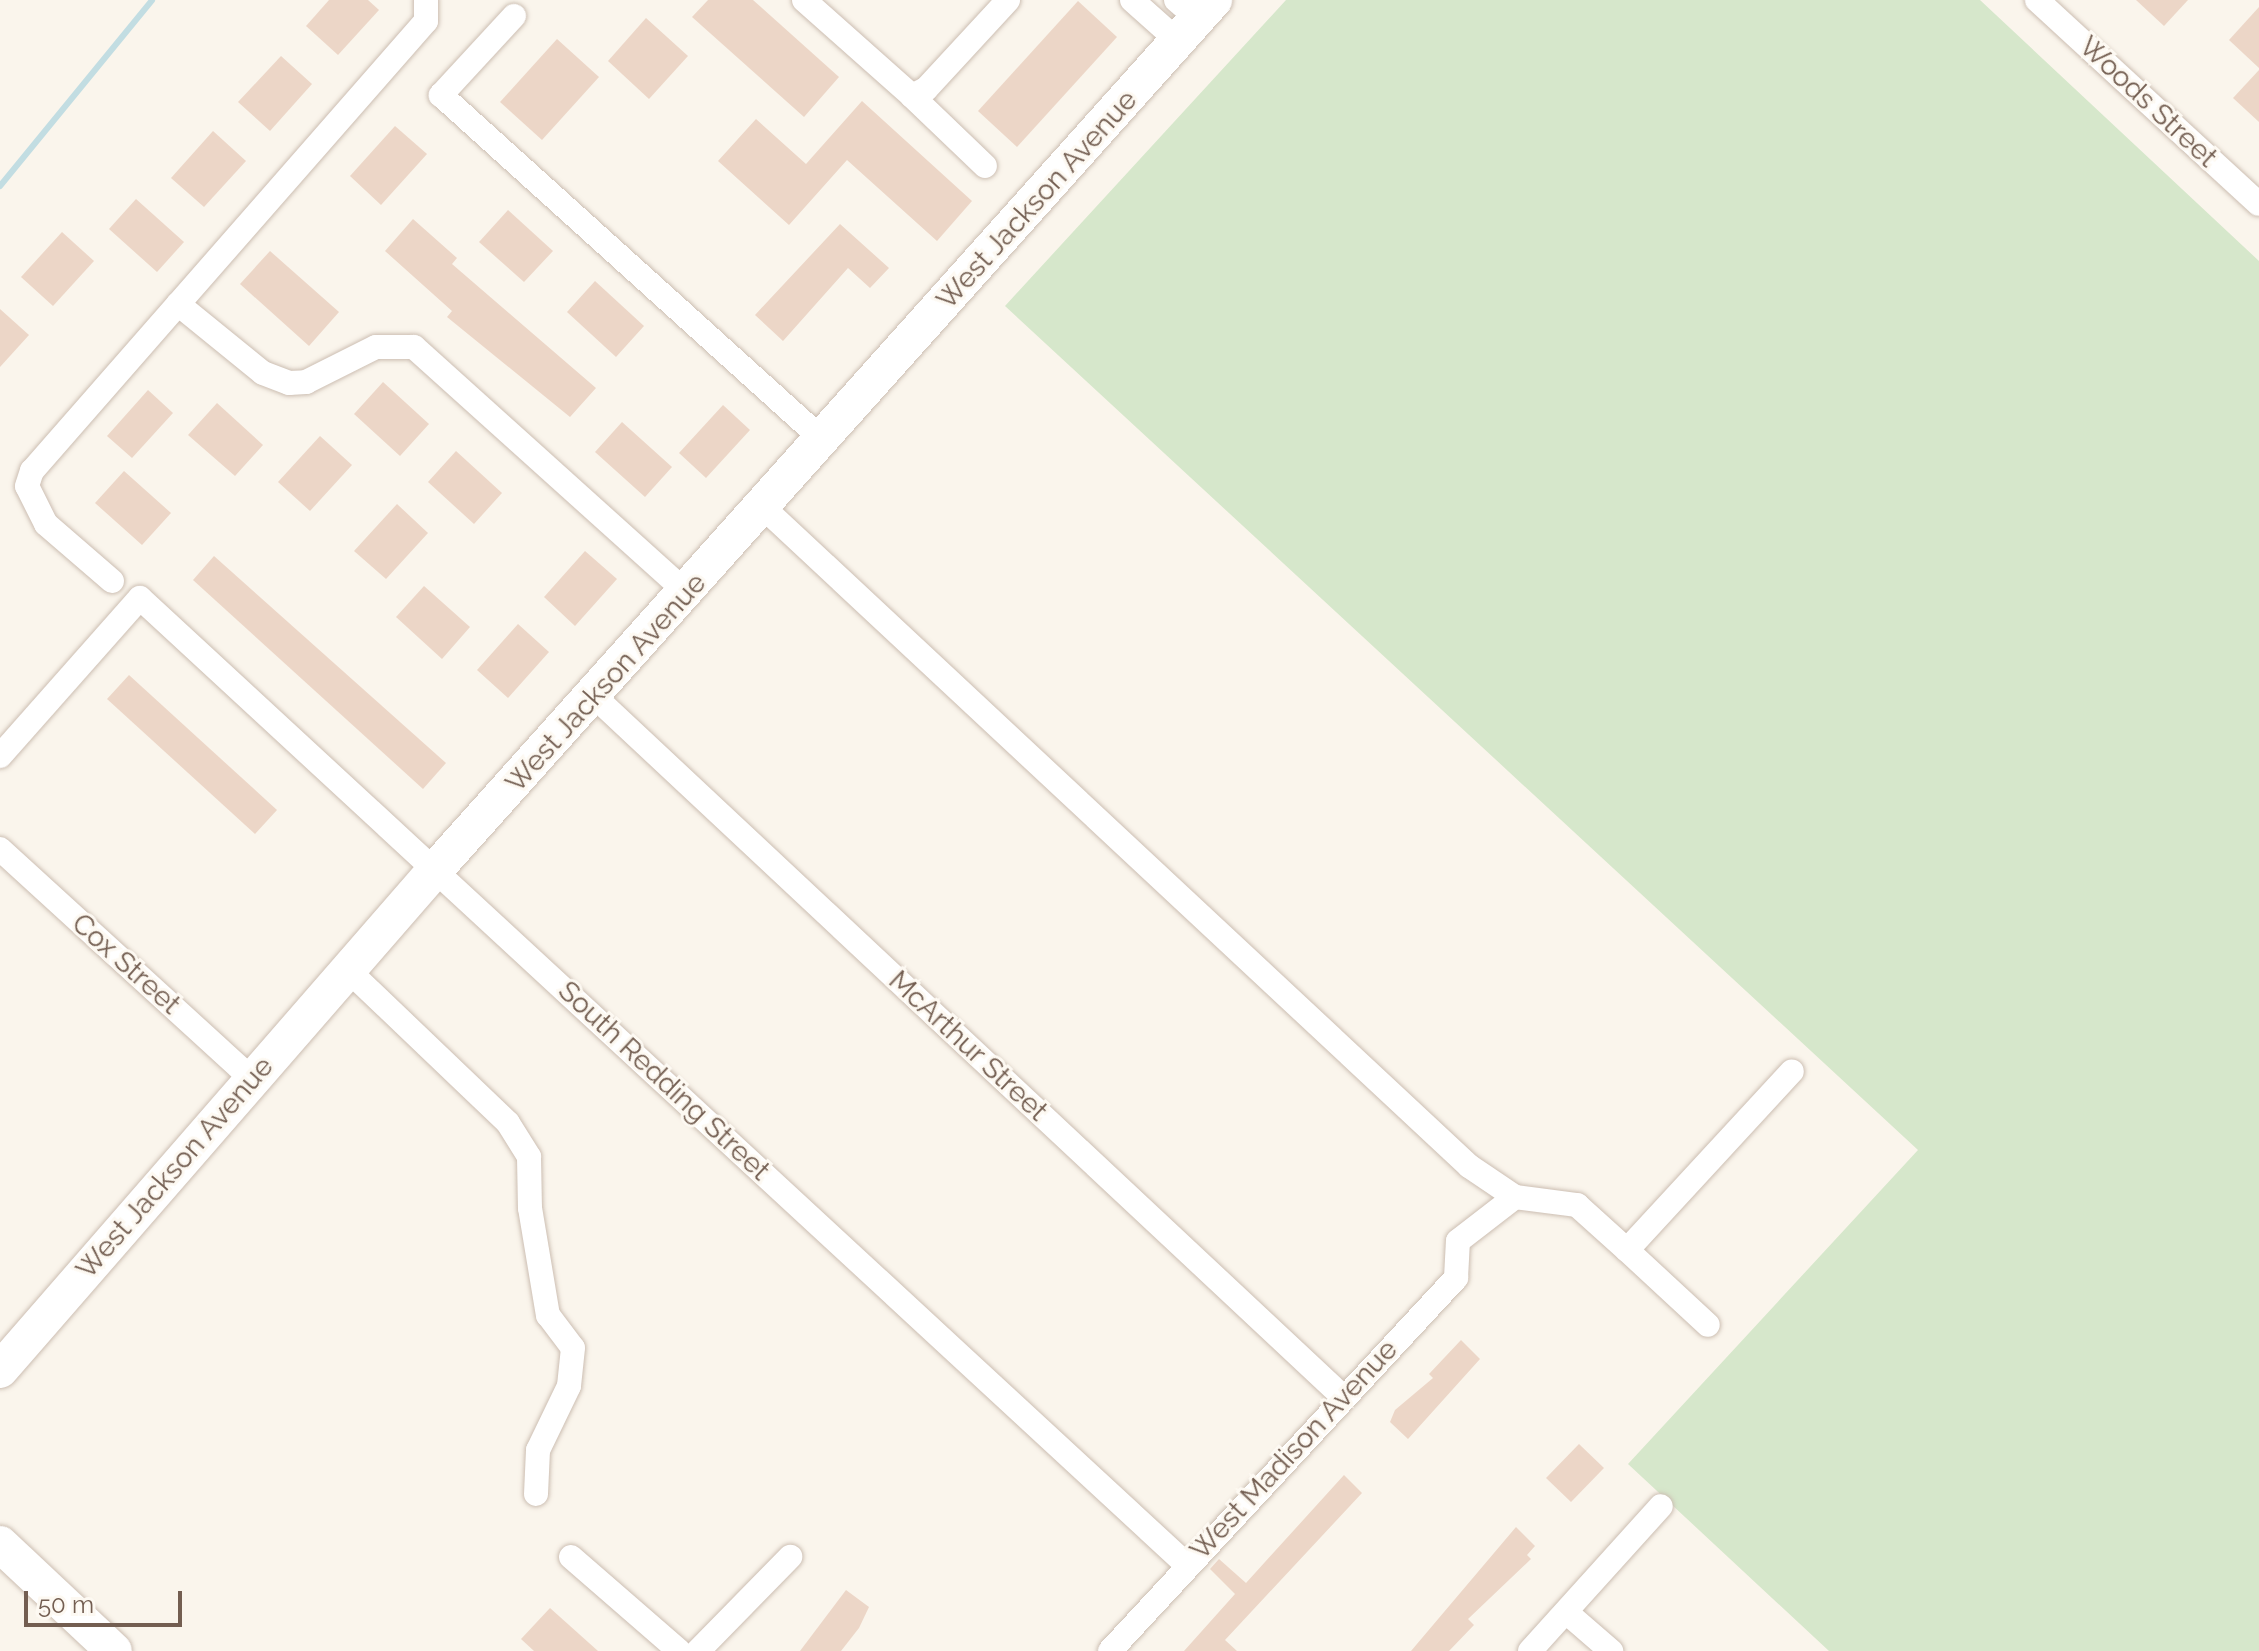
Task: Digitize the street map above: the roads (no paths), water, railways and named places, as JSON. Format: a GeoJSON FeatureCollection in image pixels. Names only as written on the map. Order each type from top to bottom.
{"type":"FeatureCollection","features":[{"type":"Feature","properties":{"kind":"street"},"geometry":{"type":"LineString","coordinates":[[112,581],[46,524],[27,486],[32,471],[426,21],[426,0]]}},
{"type":"Feature","properties":{"kind":"street"},"geometry":{"type":"LineString","coordinates":[[804,0],[985,166]]}},
{"type":"Feature","properties":{"kind":"street"},"geometry":{"type":"LineString","coordinates":[[912,96],[926,89],[1008,0]]}},
{"type":"Feature","properties":{"kind":"street"},"geometry":{"type":"LineString","coordinates":[[1132,0],[1191,15]]}},
{"type":"Feature","properties":{"kind":"street","name":"Woods Street"},"geometry":{"type":"LineString","coordinates":[[2037,0],[2259,204]]}},
{"type":"Feature","properties":{"kind":"street","name":"West Jackson Avenue"},"geometry":{"type":"LineString","coordinates":[[0,1370],[435,870],[765,509],[1191,15]]}},
{"type":"Feature","properties":{"kind":"street"},"geometry":{"type":"LineString","coordinates":[[514,16],[441,95],[823,440]]}},
{"type":"Feature","properties":{"kind":"street"},"geometry":{"type":"LineString","coordinates":[[178,304],[263,373],[289,383],[306,382],[376,347],[414,347],[687,593]]}},
{"type":"Feature","properties":{"kind":"street"},"geometry":{"type":"LineString","coordinates":[[765,509],[1469,1166],[1515,1197],[1577,1205],[1708,1325]]}},
{"type":"Feature","properties":{"kind":"street","name":"South Redding Street"},"geometry":{"type":"LineString","coordinates":[[0,756],[140,598],[1187,1565]]}},
{"type":"Feature","properties":{"kind":"street","name":"McArthur Street"},"geometry":{"type":"LineString","coordinates":[[595,697],[1342,1396]]}},
{"type":"Feature","properties":{"kind":"street","name":"Cox Street"},"geometry":{"type":"LineString","coordinates":[[0,849],[252,1079]]}},
{"type":"Feature","properties":{"kind":"street"},"geometry":{"type":"LineString","coordinates":[[348,970],[508,1123],[529,1157],[530,1208],[548,1315],[573,1348],[569,1386],[538,1450],[536,1494]]}},
{"type":"Feature","properties":{"kind":"street"},"geometry":{"type":"LineString","coordinates":[[1627,1250],[1792,1071]]}},
{"type":"Feature","properties":{"kind":"street","name":"West Madison Avenue"},"geometry":{"type":"LineString","coordinates":[[1110,1651],[1342,1396],[1456,1278],[1458,1241],[1515,1197]]}},
{"type":"Feature","properties":{"kind":"street"},"geometry":{"type":"LineString","coordinates":[[1530,1651],[1661,1506]]}},
{"type":"Feature","properties":{"kind":"street"},"geometry":{"type":"LineString","coordinates":[[0,1544],[114,1651]]}},
{"type":"Feature","properties":{"kind":"street"},"geometry":{"type":"LineString","coordinates":[[571,1557],[679,1651]]}},
{"type":"Feature","properties":{"kind":"street"},"geometry":{"type":"LineString","coordinates":[[698,1651],[790,1557]]}},
{"type":"Feature","properties":{"kind":"street"},"geometry":{"type":"LineString","coordinates":[[1566,1612],[1611,1651]]}},
{"type":"Feature","properties":{"kind":"waterway"},"geometry":{"type":"LineString","coordinates":[[0,186],[152,0]]}}]}
